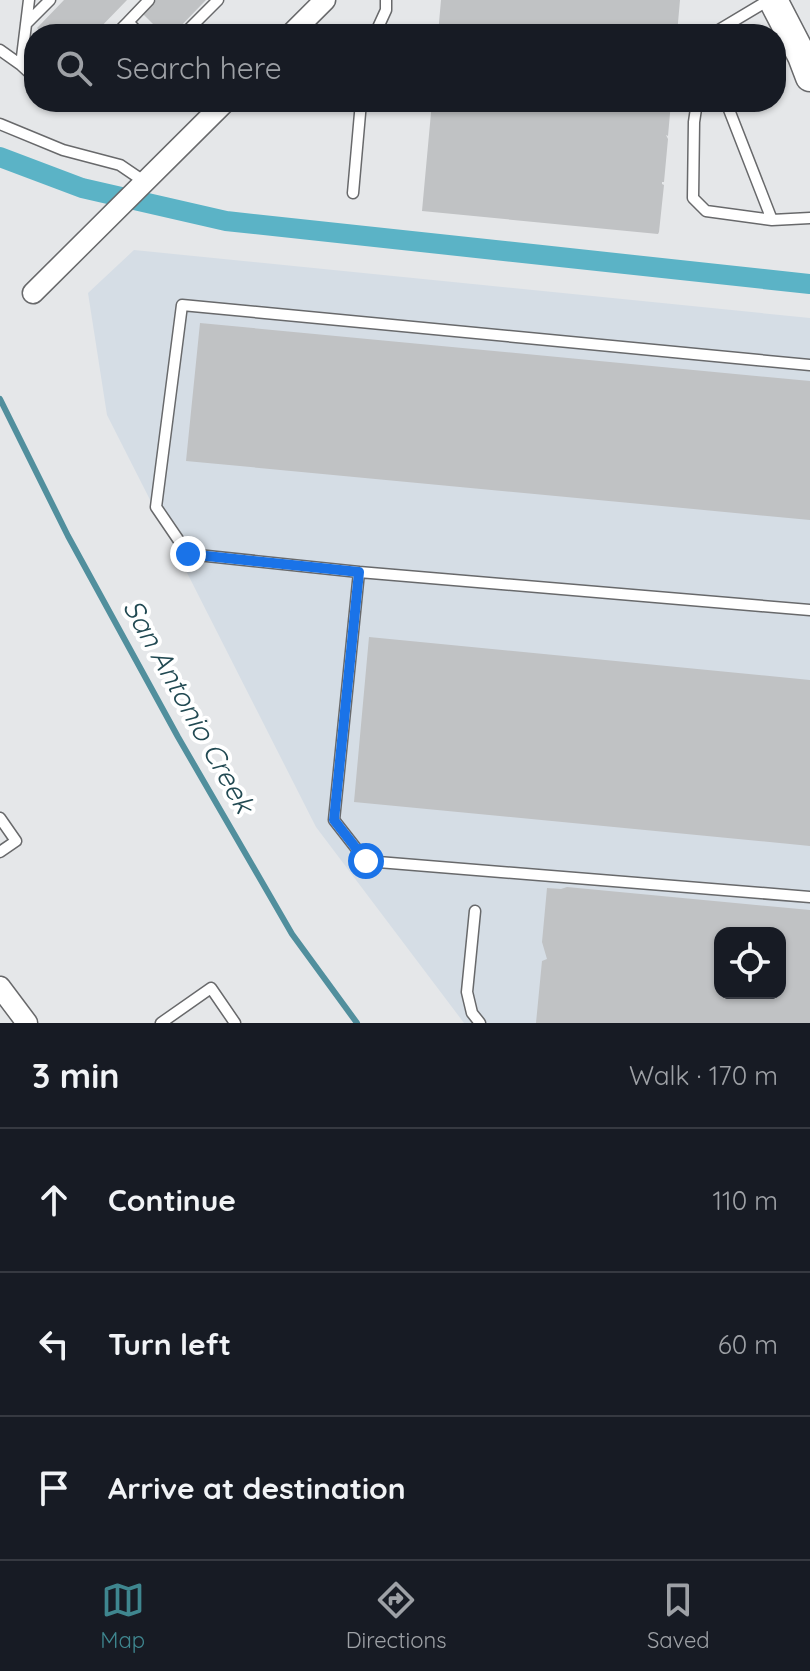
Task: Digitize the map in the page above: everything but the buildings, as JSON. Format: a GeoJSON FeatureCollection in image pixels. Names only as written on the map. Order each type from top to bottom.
{"type":"FeatureCollection","features":[{"type":"Feature","properties":{"kind":"street"},"geometry":{"type":"LineString","coordinates":[[301,24],[325,0]]}},
{"type":"Feature","properties":{"kind":"street"},"geometry":{"type":"LineString","coordinates":[[771,0],[784,24]]}},
{"type":"Feature","properties":{"kind":"street"},"geometry":{"type":"LineString","coordinates":[[786,27],[810,77]]}},
{"type":"Feature","properties":{"kind":"street"},"geometry":{"type":"LineString","coordinates":[[33,293],[215,112]]}},
{"type":"Feature","properties":{"kind":"street"},"geometry":{"type":"LineString","coordinates":[[0,987],[27,1023]]}},
{"type":"Feature","properties":{"kind":"lane"},"geometry":{"type":"LineString","coordinates":[[26,24],[29,0]]}},
{"type":"Feature","properties":{"kind":"lane"},"geometry":{"type":"LineString","coordinates":[[26,24],[50,0]]}},
{"type":"Feature","properties":{"kind":"lane"},"geometry":{"type":"LineString","coordinates":[[128,22],[149,0]]}},
{"type":"Feature","properties":{"kind":"lane"},"geometry":{"type":"LineString","coordinates":[[194,24],[218,0]]}},
{"type":"Feature","properties":{"kind":"lane"},"geometry":{"type":"LineString","coordinates":[[380,24],[386,10],[386,0]]}},
{"type":"Feature","properties":{"kind":"lane"},"geometry":{"type":"LineString","coordinates":[[729,24],[771,0]]}},
{"type":"Feature","properties":{"kind":"lane"},"geometry":{"type":"LineString","coordinates":[[21,65],[24,40]]}},
{"type":"Feature","properties":{"kind":"lane"},"geometry":{"type":"LineString","coordinates":[[0,50],[24,68]]}},
{"type":"Feature","properties":{"kind":"lane"},"geometry":{"type":"LineString","coordinates":[[353,193],[360,112]]}},
{"type":"Feature","properties":{"kind":"lane"},"geometry":{"type":"LineString","coordinates":[[696,112],[693,198],[706,211],[772,220],[810,218]]}},
{"type":"Feature","properties":{"kind":"lane"},"geometry":{"type":"LineString","coordinates":[[730,112],[772,220]]}},
{"type":"Feature","properties":{"kind":"lane"},"geometry":{"type":"LineString","coordinates":[[0,124],[63,150],[120,165],[145,182]]}},
{"type":"Feature","properties":{"kind":"lane"},"geometry":{"type":"LineString","coordinates":[[810,365],[182,305],[156,507],[188,554],[359,572],[810,610]]}},
{"type":"Feature","properties":{"kind":"lane"},"geometry":{"type":"LineString","coordinates":[[359,572],[334,820],[366,861],[810,897]]}},
{"type":"Feature","properties":{"kind":"lane"},"geometry":{"type":"LineString","coordinates":[[0,818],[16,841],[0,852]]}},
{"type":"Feature","properties":{"kind":"lane"},"geometry":{"type":"LineString","coordinates":[[475,911],[467,992],[472,1013],[480,1023]]}},
{"type":"Feature","properties":{"kind":"lane"},"geometry":{"type":"LineString","coordinates":[[161,1023],[211,988],[235,1023]]}},
{"type":"Feature","properties":{"kind":"shaded area"},"geometry":{"type":"Polygon","coordinates":[[[134,250],[810,318],[810,1023],[464,1023],[316,827],[107,415],[88,293],[134,250]]]}},
{"type":"Feature","properties":{"kind":"waterway"},"geometry":{"type":"LineString","coordinates":[[0,157],[82,188],[226,221],[810,284]]}},
{"type":"Feature","properties":{"kind":"waterway","name":"San Antonio Creek"},"geometry":{"type":"LineString","coordinates":[[0,399],[68,536],[178,737],[292,934],[357,1023]]}},
{"type":"Feature","properties":{"kind":"route"},"geometry":{"type":"LineString","coordinates":[[188,554],[359,572],[334,820],[366,861]]}}]}
